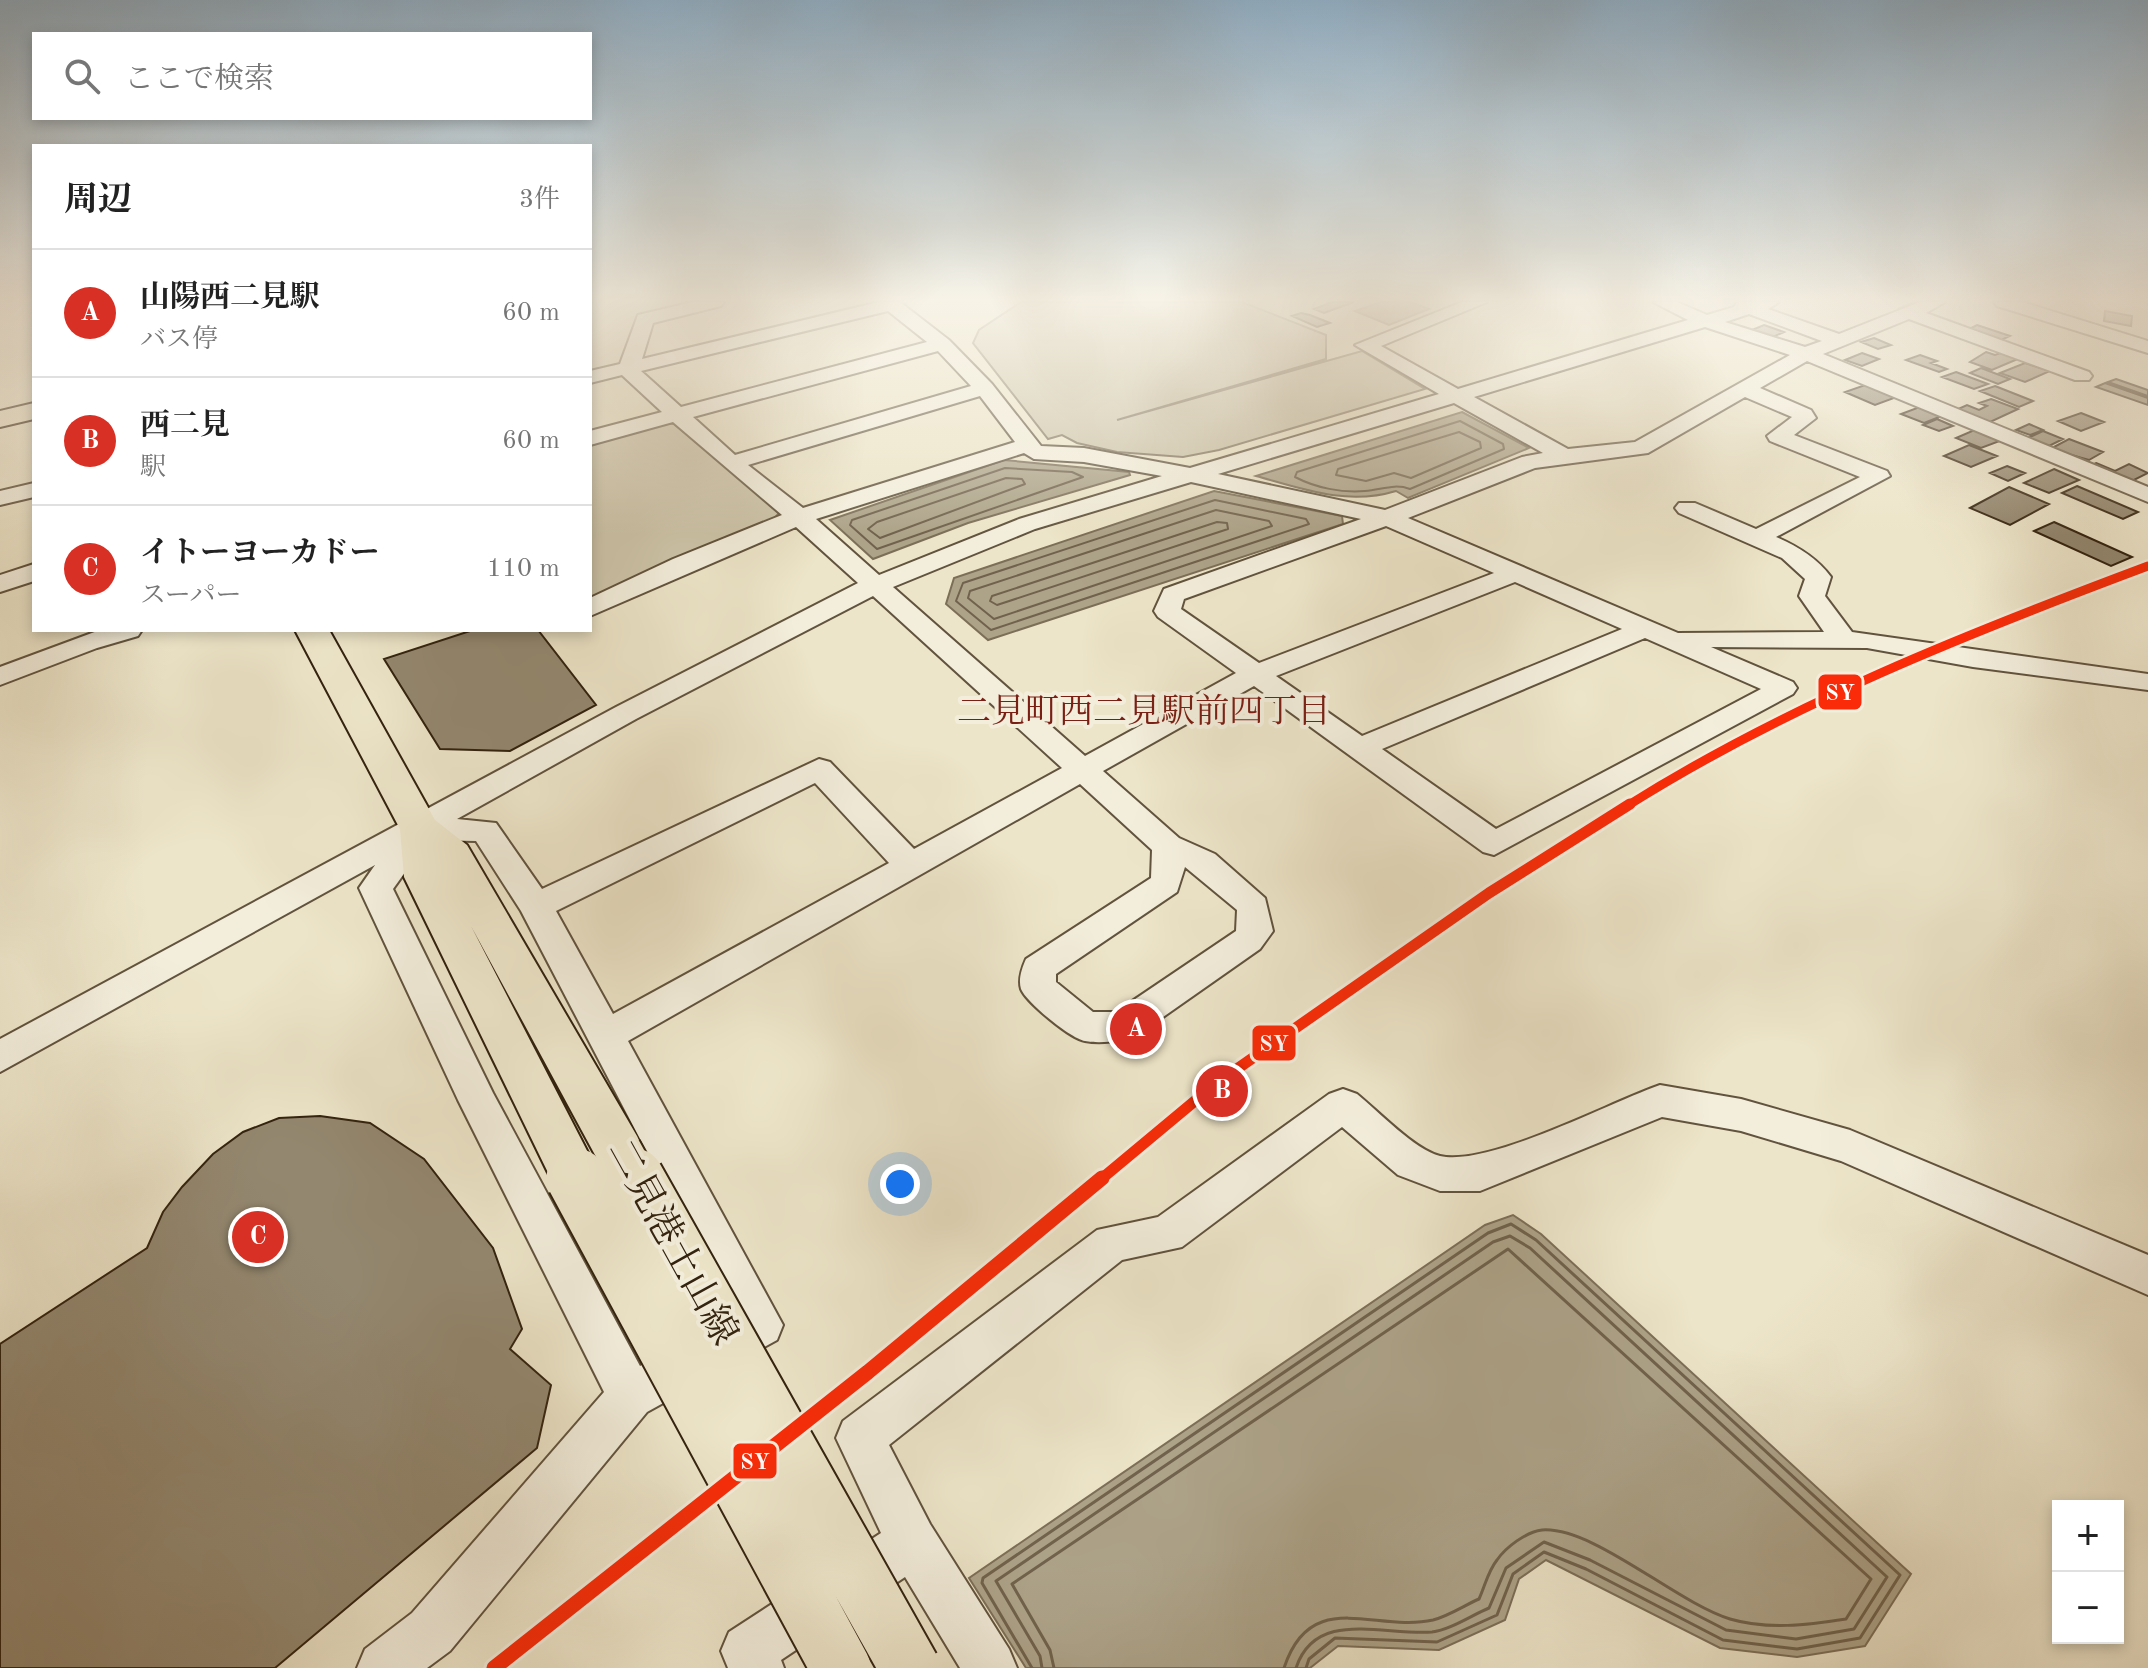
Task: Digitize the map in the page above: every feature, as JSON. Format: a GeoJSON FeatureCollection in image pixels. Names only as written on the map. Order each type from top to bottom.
{"type":"FeatureCollection","features":[{"type":"Feature","properties":{"kind":"main road"},"geometry":{"type":"LineString","coordinates":[[0,419],[32,411]]}},
{"type":"Feature","properties":{"kind":"main road","name":"二見港土山線"},"geometry":{"type":"LineString","coordinates":[[313,632],[420,829],[425,877],[596,1162],[910,1668]]}},
{"type":"Feature","properties":{"kind":"main road","name":"二見港土山線"},"geometry":{"type":"LineString","coordinates":[[596,1162],[841,1668]]}},
{"type":"Feature","properties":{"kind":"street"},"geometry":{"type":"LineString","coordinates":[[639,380],[731,463],[799,517],[873,586],[1085,769],[1168,846],[1203,862],[1253,906],[1256,931],[1248,940],[1123,1026],[1085,1027],[1038,987],[1039,968],[1165,884],[1169,872],[1168,846]]}},
{"type":"Feature","properties":{"kind":"street"},"geometry":{"type":"LineString","coordinates":[[592,437],[805,380]]}},
{"type":"Feature","properties":{"kind":"street"},"geometry":{"type":"LineString","coordinates":[[977,380],[1034,452],[1084,455],[1387,518],[1783,688],[1494,844],[1167,611],[1173,594],[1387,518],[1530,462],[1640,448],[1757,380]]}},
{"type":"Feature","properties":{"kind":"street"},"geometry":{"type":"LineString","coordinates":[[1425,380],[1564,456]]}},
{"type":"Feature","properties":{"kind":"street"},"geometry":{"type":"LineString","coordinates":[[0,1057],[420,829],[626,713],[873,586],[1027,524],[1517,380]]}},
{"type":"Feature","properties":{"kind":"street"},"geometry":{"type":"LineString","coordinates":[[1869,380],[2148,495]]}},
{"type":"Feature","properties":{"kind":"street"},"geometry":{"type":"LineString","coordinates":[[731,463],[985,388]]}},
{"type":"Feature","properties":{"kind":"street"},"geometry":{"type":"LineString","coordinates":[[1741,388],[1804,414],[1805,418],[1778,436],[1879,476],[1758,537]]}},
{"type":"Feature","properties":{"kind":"street"},"geometry":{"type":"LineString","coordinates":[[592,607],[682,564],[799,517],[1028,445]]}},
{"type":"Feature","properties":{"kind":"street"},"geometry":{"type":"LineString","coordinates":[[0,498],[32,490]]}},
{"type":"Feature","properties":{"kind":"street"},"geometry":{"type":"LineString","coordinates":[[1687,508],[1791,553],[1818,577],[1812,596],[1844,640]]}},
{"type":"Feature","properties":{"kind":"street"},"geometry":{"type":"LineString","coordinates":[[0,584],[32,573]]}},
{"type":"Feature","properties":{"kind":"street"},"geometry":{"type":"LineString","coordinates":[[607,1035],[1253,675],[1516,573]]}},
{"type":"Feature","properties":{"kind":"street"},"geometry":{"type":"LineString","coordinates":[[0,677],[84,636],[114,632]]}},
{"type":"Feature","properties":{"kind":"street"},"geometry":{"type":"LineString","coordinates":[[1359,748],[1654,633],[1748,642],[1867,640],[1973,659],[2148,682]]}},
{"type":"Feature","properties":{"kind":"street"},"geometry":{"type":"LineString","coordinates":[[536,906],[819,769],[912,867]]}},
{"type":"Feature","properties":{"kind":"street"},"geometry":{"type":"LineString","coordinates":[[384,1668],[431,1632],[631,1396],[761,1325],[536,906],[485,831],[420,829]]}},
{"type":"Feature","properties":{"kind":"street"},"geometry":{"type":"LineString","coordinates":[[420,829],[376,888],[477,1100],[631,1396]]}},
{"type":"Feature","properties":{"kind":"street"},"geometry":{"type":"LineString","coordinates":[[990,1668],[912,1542],[860,1438],[1112,1243],[1167,1234],[1343,1105],[1412,1163],[1440,1174],[1480,1174],[1660,1101],[1741,1115],[1850,1147],[2148,1275]]}},
{"type":"Feature","properties":{"kind":"street"},"geometry":{"type":"LineString","coordinates":[[757,1668],[748,1651],[912,1542]]}},
{"type":"Feature","properties":{"kind":"shaded area"},"geometry":{"type":"Polygon","coordinates":[[[1002,380],[1255,380],[1117,420],[1260,380],[1410,380],[1425,389],[1219,450],[1183,457],[1117,452],[1077,443],[1062,435],[1048,439],[1002,380]]]}},
{"type":"Feature","properties":{"kind":"shaded area"},"geometry":{"type":"Polygon","coordinates":[[[664,423],[674,424],[780,512],[771,522],[592,600],[592,442],[664,423]]]}},
{"type":"Feature","properties":{"kind":"water"},"geometry":{"type":"Polygon","coordinates":[[[1462,412],[1529,448],[1408,498],[1396,491],[1360,497],[1325,494],[1256,476],[1462,412]]]}},
{"type":"Feature","properties":{"kind":"water"},"geometry":{"type":"Polygon","coordinates":[[[1004,460],[1129,472],[1130,475],[968,523],[873,559],[830,520],[1004,460]]]}},
{"type":"Feature","properties":{"kind":"water"},"geometry":{"type":"Polygon","coordinates":[[[1214,491],[1342,516],[1343,524],[988,640],[946,604],[954,578],[1214,491]]]}},
{"type":"Feature","properties":{"kind":"water"},"geometry":{"type":"Polygon","coordinates":[[[1513,1215],[1541,1234],[1911,1574],[1865,1646],[1797,1657],[1720,1648],[1546,1560],[1519,1579],[1505,1620],[1439,1650],[1338,1646],[1310,1668],[1026,1668],[969,1578],[1485,1225],[1513,1215]]]}},
{"type":"Feature","properties":{"kind":"building"},"geometry":{"type":"Polygon","coordinates":[[[1950,380],[1977,380],[1988,384],[1974,389],[1950,380]]]}},
{"type":"Feature","properties":{"kind":"building"},"geometry":{"type":"Polygon","coordinates":[[[1987,380],[2008,380],[1998,384],[1987,380]]]}},
{"type":"Feature","properties":{"kind":"building"},"geometry":{"type":"Polygon","coordinates":[[[2118,380],[2148,390],[2148,396],[2108,382],[2118,380]]]}},
{"type":"Feature","properties":{"kind":"building"},"geometry":{"type":"Polygon","coordinates":[[[1871,383],[1902,395],[1875,405],[1845,392],[1871,383]]]}},
{"type":"Feature","properties":{"kind":"building"},"geometry":{"type":"Polygon","coordinates":[[[2105,383],[2148,398],[2148,405],[2096,387],[2105,383]]]}},
{"type":"Feature","properties":{"kind":"building"},"geometry":{"type":"Polygon","coordinates":[[[1995,386],[2033,401],[2019,407],[1980,391],[1995,386]]]}},
{"type":"Feature","properties":{"kind":"building"},"geometry":{"type":"Polygon","coordinates":[[[1991,399],[2018,409],[1988,423],[1956,410],[1967,405],[1979,410],[1987,406],[1979,403],[1991,399]]]}},
{"type":"Feature","properties":{"kind":"building"},"geometry":{"type":"Polygon","coordinates":[[[1925,405],[1947,414],[1924,423],[1901,414],[1925,405]]]}},
{"type":"Feature","properties":{"kind":"building"},"geometry":{"type":"Polygon","coordinates":[[[2081,413],[2104,422],[2081,431],[2058,421],[2081,413]]]}},
{"type":"Feature","properties":{"kind":"building"},"geometry":{"type":"Polygon","coordinates":[[[1937,419],[1953,426],[1939,431],[1923,425],[1937,419]]]}},
{"type":"Feature","properties":{"kind":"building"},"geometry":{"type":"Polygon","coordinates":[[[2029,424],[2043,430],[2030,435],[2016,430],[2029,424]]]}},
{"type":"Feature","properties":{"kind":"building"},"geometry":{"type":"Polygon","coordinates":[[[1979,428],[2005,439],[1981,448],[1956,438],[1979,428]]]}},
{"type":"Feature","properties":{"kind":"building"},"geometry":{"type":"Polygon","coordinates":[[[2043,431],[2063,439],[2049,446],[2028,438],[2043,431]]]}},
{"type":"Feature","properties":{"kind":"building"},"geometry":{"type":"Polygon","coordinates":[[[2069,439],[2103,452],[2089,460],[2050,449],[2069,439]]]}},
{"type":"Feature","properties":{"kind":"building"},"geometry":{"type":"Polygon","coordinates":[[[1969,445],[1997,456],[1971,467],[1944,456],[1969,445]]]}},
{"type":"Feature","properties":{"kind":"building"},"geometry":{"type":"Polygon","coordinates":[[[2096,463],[2115,471],[2129,464],[2148,473],[2126,484],[2086,468],[2096,463]]]}},
{"type":"Feature","properties":{"kind":"building"},"geometry":{"type":"Polygon","coordinates":[[[2007,466],[2025,473],[2008,481],[1990,473],[2007,466]]]}},
{"type":"Feature","properties":{"kind":"building"},"geometry":{"type":"Polygon","coordinates":[[[2054,469],[2079,480],[2049,493],[2024,483],[2054,469]]]}},
{"type":"Feature","properties":{"kind":"building"},"geometry":{"type":"Polygon","coordinates":[[[2077,486],[2138,512],[2123,519],[2062,493],[2077,486]]]}},
{"type":"Feature","properties":{"kind":"building"},"geometry":{"type":"Polygon","coordinates":[[[2009,487],[2049,504],[2010,525],[1970,508],[2009,487]]]}},
{"type":"Feature","properties":{"kind":"building"},"geometry":{"type":"Polygon","coordinates":[[[2054,522],[2132,557],[2111,566],[2034,531],[2054,522]]]}},
{"type":"Feature","properties":{"kind":"building"},"geometry":{"type":"Polygon","coordinates":[[[467,632],[540,632],[596,705],[510,751],[440,749],[384,659],[467,632]]]}},
{"type":"Feature","properties":{"kind":"building"},"geometry":{"type":"Polygon","coordinates":[[[320,1116],[370,1123],[424,1159],[493,1248],[522,1329],[510,1349],[551,1385],[537,1448],[275,1668],[0,1668],[0,1344],[147,1248],[163,1212],[182,1187],[213,1154],[243,1132],[279,1118],[320,1116]]]}},
{"type":"Feature","properties":{"kind":"transit line","name":"SY"},"geometry":{"type":"LineString","coordinates":[[494,1668],[868,1372],[1214,1085],[1489,893],[1660,785],[1818,702],[1973,632],[2148,566]]}},
{"type":"Feature","properties":{"kind":"place","name":"山陽西二見駅"},"geometry":{"type":"Point","coordinates":[1136,1029]}},
{"type":"Feature","properties":{"kind":"place","name":"西二見"},"geometry":{"type":"Point","coordinates":[1222,1091]}},
{"type":"Feature","properties":{"kind":"place","name":"イトーヨーカドー"},"geometry":{"type":"Point","coordinates":[258,1237]}},
{"type":"Feature","properties":{"kind":"district","name":"二見町西二見駅前四丁目"},"geometry":{"type":"Point","coordinates":[1144,713]}}]}
